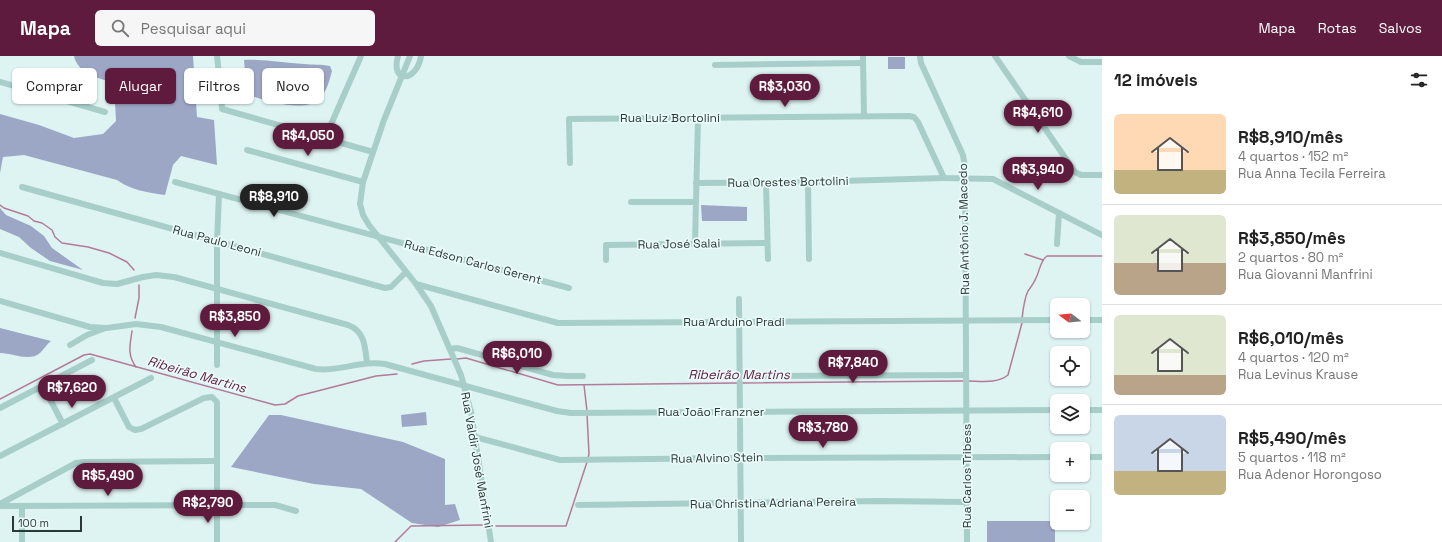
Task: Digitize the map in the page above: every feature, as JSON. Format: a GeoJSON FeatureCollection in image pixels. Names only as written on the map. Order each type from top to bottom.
{"type":"FeatureCollection","features":[{"type":"Feature","properties":{"kind":"street"},"geometry":{"type":"LineString","coordinates":[[217,56],[222,92],[222,109],[373,152]]}},
{"type":"Feature","properties":{"kind":"street"},"geometry":{"type":"LineString","coordinates":[[325,138],[361,56]]}},
{"type":"Feature","properties":{"kind":"street"},"geometry":{"type":"LineString","coordinates":[[398,56],[396,66],[397,72],[401,76],[405,77],[415,71],[421,56]]}},
{"type":"Feature","properties":{"kind":"street","name":"Rua Valdir José Manfrini"},"geometry":{"type":"LineString","coordinates":[[410,56],[384,120],[373,152],[364,182],[360,204],[362,215],[416,284],[431,306],[453,356],[464,386],[471,412],[491,542]]}},
{"type":"Feature","properties":{"kind":"street"},"geometry":{"type":"LineString","coordinates":[[863,56],[864,116]]}},
{"type":"Feature","properties":{"kind":"street","name":"Rua Antônio J. Macedo"},"geometry":{"type":"LineString","coordinates":[[920,56],[921,63],[963,155],[965,178],[966,411]]}},
{"type":"Feature","properties":{"kind":"street"},"geometry":{"type":"LineString","coordinates":[[995,56],[1075,172],[1081,175],[1102,175]]}},
{"type":"Feature","properties":{"kind":"street"},"geometry":{"type":"LineString","coordinates":[[1069,56],[1080,62],[1102,62]]}},
{"type":"Feature","properties":{"kind":"street"},"geometry":{"type":"LineString","coordinates":[[715,65],[763,61],[863,63]]}},
{"type":"Feature","properties":{"kind":"street"},"geometry":{"type":"LineString","coordinates":[[0,82],[105,112]]}},
{"type":"Feature","properties":{"kind":"street","name":"Rua Luiz Bortolini"},"geometry":{"type":"LineString","coordinates":[[570,163],[569,119],[909,116],[914,117],[918,122],[944,178]]}},
{"type":"Feature","properties":{"kind":"street"},"geometry":{"type":"LineString","coordinates":[[696,243],[695,202],[698,118]]}},
{"type":"Feature","properties":{"kind":"street"},"geometry":{"type":"LineString","coordinates":[[247,150],[364,182]]}},
{"type":"Feature","properties":{"kind":"street"},"geometry":{"type":"LineString","coordinates":[[944,178],[993,179],[1102,235]]}},
{"type":"Feature","properties":{"kind":"street","name":"Rua Orestes Bortolini"},"geometry":{"type":"LineString","coordinates":[[696,183],[766,183],[944,178]]}},
{"type":"Feature","properties":{"kind":"street","name":"Rua Edson Carlos Gerent"},"geometry":{"type":"LineString","coordinates":[[175,182],[569,288]]}},
{"type":"Feature","properties":{"kind":"street"},"geometry":{"type":"LineString","coordinates":[[808,182],[809,259]]}},
{"type":"Feature","properties":{"kind":"street"},"geometry":{"type":"LineString","coordinates":[[766,183],[768,260]]}},
{"type":"Feature","properties":{"kind":"street","name":"Rua Paulo Leoni"},"geometry":{"type":"LineString","coordinates":[[22,187],[385,288],[391,287],[406,272]]}},
{"type":"Feature","properties":{"kind":"street"},"geometry":{"type":"LineString","coordinates":[[217,365],[217,242],[219,194]]}},
{"type":"Feature","properties":{"kind":"street"},"geometry":{"type":"LineString","coordinates":[[631,202],[695,202]]}},
{"type":"Feature","properties":{"kind":"street"},"geometry":{"type":"LineString","coordinates":[[1057,244],[1059,213]]}},
{"type":"Feature","properties":{"kind":"street","name":"Rua José Salai"},"geometry":{"type":"LineString","coordinates":[[606,260],[606,245],[767,243]]}},
{"type":"Feature","properties":{"kind":"street"},"geometry":{"type":"LineString","coordinates":[[0,253],[102,282],[117,284],[143,277],[165,275],[217,288],[353,327],[363,337],[367,363]]}},
{"type":"Feature","properties":{"kind":"street","name":"Rua Arduino Pradi"},"geometry":{"type":"LineString","coordinates":[[416,284],[558,323],[1050,320]]}},
{"type":"Feature","properties":{"kind":"street"},"geometry":{"type":"LineString","coordinates":[[739,299],[741,542]]}},
{"type":"Feature","properties":{"kind":"street"},"geometry":{"type":"LineString","coordinates":[[0,301],[90,327],[107,328]]}},
{"type":"Feature","properties":{"kind":"street"},"geometry":{"type":"LineString","coordinates":[[1090,320],[1102,320]]}},
{"type":"Feature","properties":{"kind":"street","name":"Rua João Franzner"},"geometry":{"type":"LineString","coordinates":[[107,328],[136,324],[152,326],[316,369],[336,369],[367,363],[396,366],[557,411],[588,413],[1050,410]]}},
{"type":"Feature","properties":{"kind":"street"},"geometry":{"type":"LineString","coordinates":[[70,345],[87,335],[107,328]]}},
{"type":"Feature","properties":{"kind":"street"},"geometry":{"type":"LineString","coordinates":[[450,349],[457,348],[554,375],[583,376]]}},
{"type":"Feature","properties":{"kind":"street"},"geometry":{"type":"LineString","coordinates":[[0,408],[92,360]]}},
{"type":"Feature","properties":{"kind":"street"},"geometry":{"type":"LineString","coordinates":[[739,377],[966,379]]}},
{"type":"Feature","properties":{"kind":"street"},"geometry":{"type":"LineString","coordinates":[[0,456],[151,378]]}},
{"type":"Feature","properties":{"kind":"street"},"geometry":{"type":"LineString","coordinates":[[43,386],[63,424]]}},
{"type":"Feature","properties":{"kind":"street"},"geometry":{"type":"LineString","coordinates":[[114,398],[130,427],[135,430],[141,429],[204,398],[212,397],[217,402],[217,542]]}},
{"type":"Feature","properties":{"kind":"street"},"geometry":{"type":"LineString","coordinates":[[1090,410],[1102,410]]}},
{"type":"Feature","properties":{"kind":"street","name":"Rua Carlos Tribess"},"geometry":{"type":"LineString","coordinates":[[966,411],[967,542]]}},
{"type":"Feature","properties":{"kind":"street","name":"Rua Alvino Stein"},"geometry":{"type":"LineString","coordinates":[[475,437],[555,460],[1050,457]]}},
{"type":"Feature","properties":{"kind":"street"},"geometry":{"type":"LineString","coordinates":[[1090,457],[1102,457]]}},
{"type":"Feature","properties":{"kind":"street"},"geometry":{"type":"LineString","coordinates":[[0,505],[76,463],[217,461]]}},
{"type":"Feature","properties":{"kind":"street","name":"Rua Christina Adriana Pereira"},"geometry":{"type":"LineString","coordinates":[[578,505],[879,501],[967,502]]}},
{"type":"Feature","properties":{"kind":"street"},"geometry":{"type":"LineString","coordinates":[[0,505],[275,505],[296,511]]}},
{"type":"Feature","properties":{"kind":"street"},"geometry":{"type":"LineString","coordinates":[[22,506],[22,542]]}},
{"type":"Feature","properties":{"kind":"shaded area"},"geometry":{"type":"Polygon","coordinates":[[[74,56],[193,56],[194,68],[184,68],[184,104],[196,104],[197,117],[214,120],[217,165],[181,156],[173,165],[165,195],[129,187],[117,180],[24,155],[3,157],[0,173],[0,114],[39,125],[74,138],[103,134],[116,121],[115,104],[176,104],[176,68],[105,68],[105,80],[97,77],[97,68],[81,68],[76,62],[74,56]]]}},
{"type":"Feature","properties":{"kind":"shaded area"},"geometry":{"type":"Polygon","coordinates":[[[888,57],[905,57],[905,69],[888,69],[888,57]]]}},
{"type":"Feature","properties":{"kind":"shaded area"},"geometry":{"type":"Polygon","coordinates":[[[244,60],[259,60],[297,64],[327,65],[330,66],[332,71],[329,83],[324,93],[324,68],[262,68],[262,100],[254,97],[254,68],[245,68],[244,60]]]}},
{"type":"Feature","properties":{"kind":"shaded area"},"geometry":{"type":"Polygon","coordinates":[[[284,104],[309,104],[305,105],[284,104]]]}},
{"type":"Feature","properties":{"kind":"shaded area"},"geometry":{"type":"Polygon","coordinates":[[[701,205],[747,207],[747,221],[702,221],[701,205]]]}},
{"type":"Feature","properties":{"kind":"shaded area"},"geometry":{"type":"Polygon","coordinates":[[[0,208],[6,215],[31,226],[44,236],[52,248],[83,270],[50,261],[31,248],[19,237],[0,229],[0,208]]]}},
{"type":"Feature","properties":{"kind":"shaded area"},"geometry":{"type":"Polygon","coordinates":[[[0,328],[51,341],[36,356],[26,357],[0,353],[0,328]]]}},
{"type":"Feature","properties":{"kind":"shaded area"},"geometry":{"type":"Polygon","coordinates":[[[426,412],[427,425],[402,427],[401,415],[426,412]]]}},
{"type":"Feature","properties":{"kind":"shaded area"},"geometry":{"type":"Polygon","coordinates":[[[269,415],[281,415],[403,442],[445,459],[445,505],[455,504],[460,520],[438,527],[412,523],[361,489],[314,484],[231,467],[269,415]]]}},
{"type":"Feature","properties":{"kind":"shaded area"},"geometry":{"type":"Polygon","coordinates":[[[987,521],[1050,521],[1050,530],[1055,530],[1055,542],[987,542],[987,521]]]}},
{"type":"Feature","properties":{"kind":"waterway"},"geometry":{"type":"LineString","coordinates":[[0,205],[4,208],[28,216],[34,221],[42,223],[52,230],[55,237],[62,243],[88,247],[109,253],[127,262],[134,270]]}},
{"type":"Feature","properties":{"kind":"waterway"},"geometry":{"type":"LineString","coordinates":[[1025,254],[1043,260]]}},
{"type":"Feature","properties":{"kind":"waterway","name":"Ribeirão Martins"},"geometry":{"type":"LineString","coordinates":[[1022,319],[1028,291],[1035,280],[1043,260],[1047,256],[1102,256]]}},
{"type":"Feature","properties":{"kind":"waterway"},"geometry":{"type":"LineString","coordinates":[[135,318],[139,298],[139,285]]}},
{"type":"Feature","properties":{"kind":"waterway","name":"Ribeirão Martins"},"geometry":{"type":"LineString","coordinates":[[967,381],[994,381],[1008,375],[1022,323]]}},
{"type":"Feature","properties":{"kind":"waterway"},"geometry":{"type":"LineString","coordinates":[[132,331],[130,354],[136,367]]}},
{"type":"Feature","properties":{"kind":"waterway","name":"Ribeirão Martins"},"geometry":{"type":"LineString","coordinates":[[0,399],[84,355],[90,354],[275,405],[285,404],[298,396],[376,376],[397,374]]}},
{"type":"Feature","properties":{"kind":"waterway","name":"Ribeirão Martins"},"geometry":{"type":"LineString","coordinates":[[457,359],[466,358],[558,385],[737,383]]}},
{"type":"Feature","properties":{"kind":"waterway","name":"Ribeirão Martins"},"geometry":{"type":"LineString","coordinates":[[412,364],[424,361],[451,359]]}},
{"type":"Feature","properties":{"kind":"waterway","name":"Ribeirão Martins"},"geometry":{"type":"LineString","coordinates":[[741,383],[963,381]]}},
{"type":"Feature","properties":{"kind":"waterway"},"geometry":{"type":"LineString","coordinates":[[584,385],[587,411]]}},
{"type":"Feature","properties":{"kind":"waterway"},"geometry":{"type":"LineString","coordinates":[[587,414],[588,458]]}},
{"type":"Feature","properties":{"kind":"waterway"},"geometry":{"type":"LineString","coordinates":[[496,526],[566,526],[587,462]]}},
{"type":"Feature","properties":{"kind":"waterway"},"geometry":{"type":"LineString","coordinates":[[395,542],[411,526],[484,525]]}}]}
